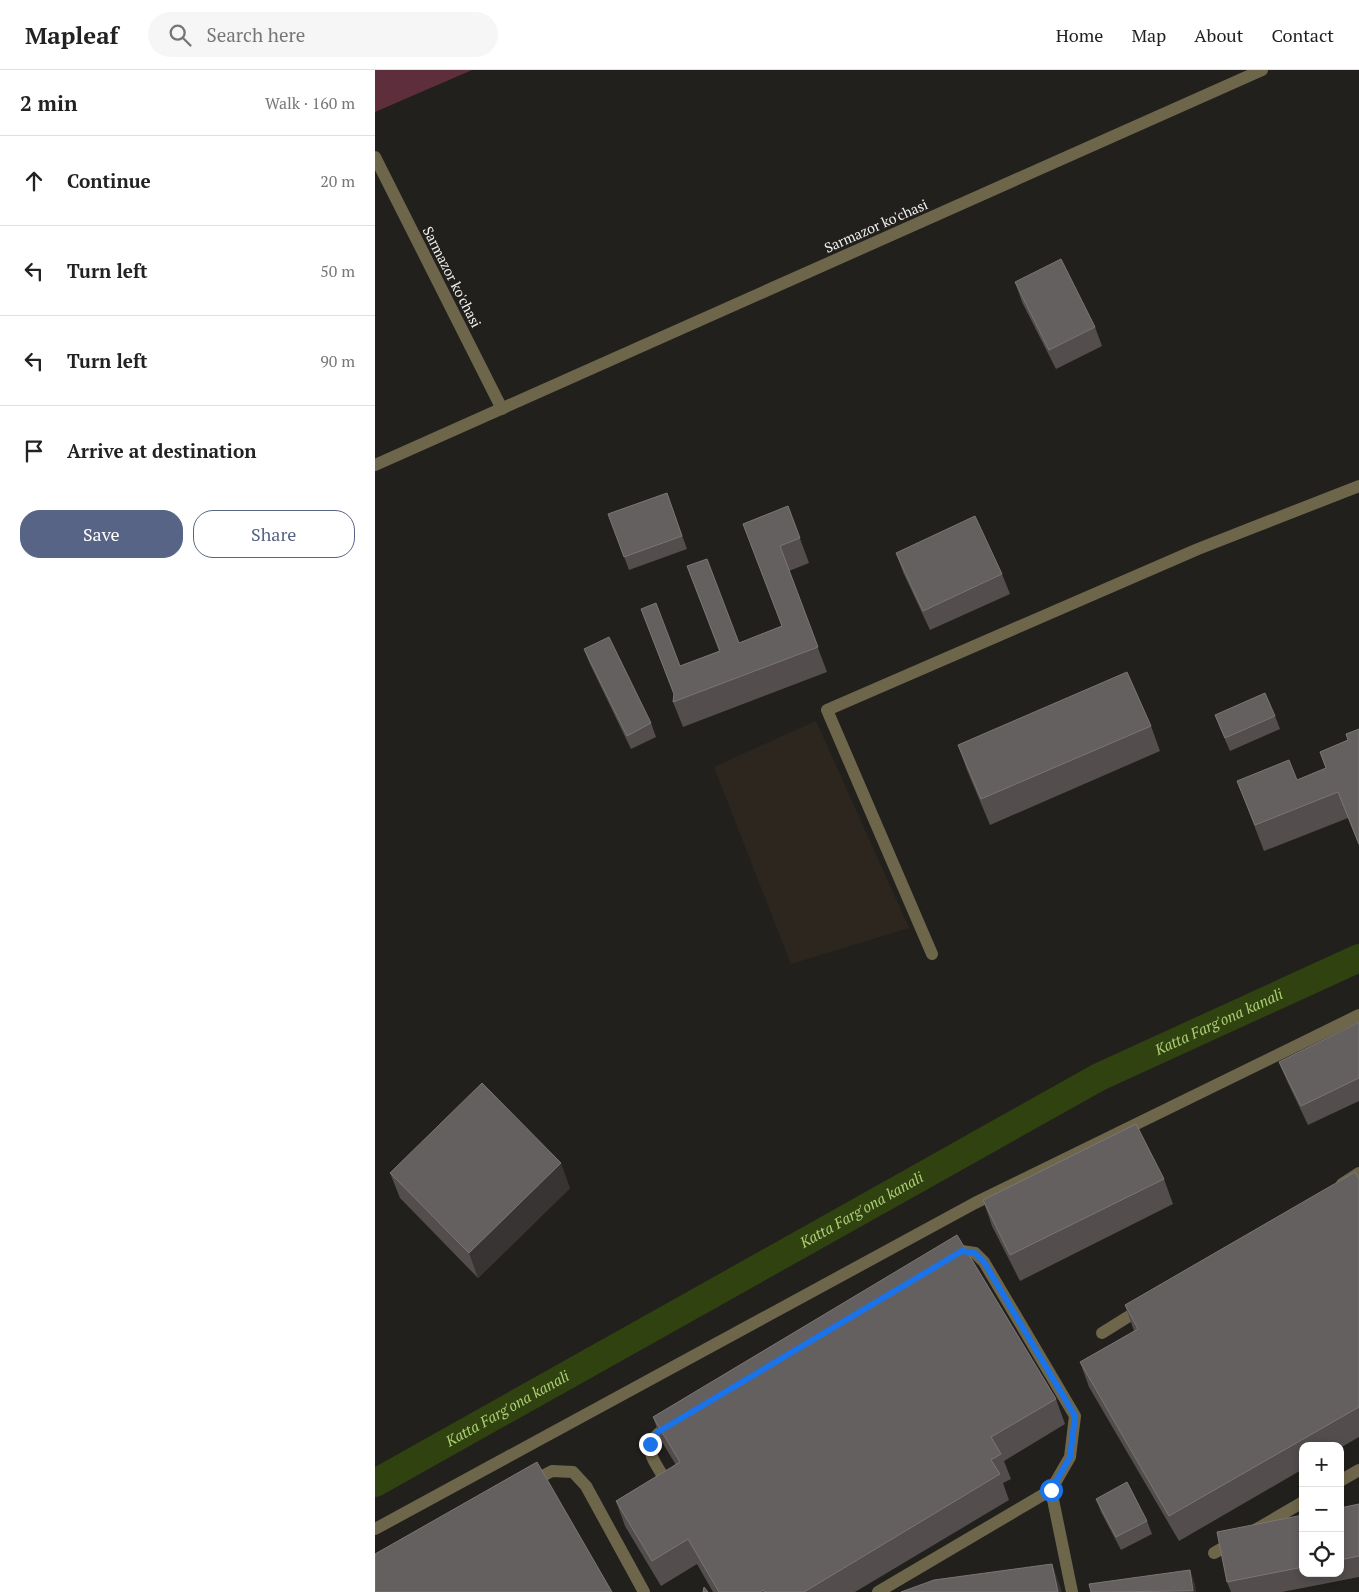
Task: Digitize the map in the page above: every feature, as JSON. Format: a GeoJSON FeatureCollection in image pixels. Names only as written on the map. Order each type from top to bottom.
{"type":"FeatureCollection","features":[{"type":"Feature","properties":{"kind":"street","name":"Sarmazor ko'chasi"},"geometry":{"type":"LineString","coordinates":[[375,465],[1262,70]]}},
{"type":"Feature","properties":{"kind":"street","name":"Sarmazor ko'chasi"},"geometry":{"type":"LineString","coordinates":[[375,157],[501,410]]}},
{"type":"Feature","properties":{"kind":"street"},"geometry":{"type":"LineString","coordinates":[[932,954],[827,710],[1198,549],[1359,486]]}},
{"type":"Feature","properties":{"kind":"street"},"geometry":{"type":"LineString","coordinates":[[375,1530],[975,1203],[1359,1015]]}},
{"type":"Feature","properties":{"kind":"street"},"geometry":{"type":"LineString","coordinates":[[1334,1189],[1359,1173]]}},
{"type":"Feature","properties":{"kind":"street"},"geometry":{"type":"LineString","coordinates":[[878,1592],[1051,1490],[1070,1457],[1075,1416],[984,1262],[975,1253],[962,1251],[945,1261]]}},
{"type":"Feature","properties":{"kind":"street"},"geometry":{"type":"LineString","coordinates":[[1102,1333],[1152,1302]]}},
{"type":"Feature","properties":{"kind":"street"},"geometry":{"type":"LineString","coordinates":[[667,1481],[650,1455],[650,1444],[658,1432],[684,1417]]}},
{"type":"Feature","properties":{"kind":"street"},"geometry":{"type":"LineString","coordinates":[[1344,1479],[1359,1470]]}},
{"type":"Feature","properties":{"kind":"street"},"geometry":{"type":"LineString","coordinates":[[518,1489],[552,1471],[573,1472],[586,1486],[644,1592]]}},
{"type":"Feature","properties":{"kind":"street"},"geometry":{"type":"LineString","coordinates":[[1051,1490],[1072,1592]]}},
{"type":"Feature","properties":{"kind":"street"},"geometry":{"type":"LineString","coordinates":[[1214,1553],[1299,1504]]}},
{"type":"Feature","properties":{"kind":"shaded area"},"geometry":{"type":"Polygon","coordinates":[[[375,70],[472,70],[375,112],[375,70]]]}},
{"type":"Feature","properties":{"kind":"shaded area"},"geometry":{"type":"Polygon","coordinates":[[[816,721],[909,928],[791,964],[714,767],[816,721]]]}},
{"type":"Feature","properties":{"kind":"building"},"geometry":{"type":"Polygon","coordinates":[[[1061,259],[1095,327],[1049,350],[1015,282],[1061,259]]]}},
{"type":"Feature","properties":{"kind":"building"},"geometry":{"type":"Polygon","coordinates":[[[667,493],[682,536],[624,557],[608,514],[667,493]]]}},
{"type":"Feature","properties":{"kind":"building"},"geometry":{"type":"Polygon","coordinates":[[[788,506],[800,538],[780,546],[818,647],[673,702],[674,694],[641,609],[656,603],[680,666],[720,651],[687,566],[707,559],[739,643],[782,626],[743,524],[788,506]]]}},
{"type":"Feature","properties":{"kind":"building"},"geometry":{"type":"Polygon","coordinates":[[[975,516],[1002,574],[923,611],[896,553],[975,516]]]}},
{"type":"Feature","properties":{"kind":"building"},"geometry":{"type":"Polygon","coordinates":[[[609,637],[651,723],[627,736],[584,649],[609,637]]]}},
{"type":"Feature","properties":{"kind":"building"},"geometry":{"type":"Polygon","coordinates":[[[1127,672],[1151,726],[981,799],[958,745],[1127,672]]]}},
{"type":"Feature","properties":{"kind":"building"},"geometry":{"type":"Polygon","coordinates":[[[1265,693],[1275,716],[1225,738],[1215,715],[1265,693]]]}},
{"type":"Feature","properties":{"kind":"building"},"geometry":{"type":"Polygon","coordinates":[[[1359,729],[1359,844],[1338,792],[1255,825],[1237,781],[1289,760],[1297,780],[1326,768],[1320,752],[1348,740],[1346,734],[1359,729]]]}},
{"type":"Feature","properties":{"kind":"building"},"geometry":{"type":"Polygon","coordinates":[[[1359,1022],[1359,1078],[1301,1106],[1279,1062],[1359,1022]]]}},
{"type":"Feature","properties":{"kind":"building"},"geometry":{"type":"Polygon","coordinates":[[[482,1083],[561,1163],[469,1253],[390,1173],[482,1083]]]}},
{"type":"Feature","properties":{"kind":"building"},"geometry":{"type":"Polygon","coordinates":[[[1136,1124],[1164,1179],[1010,1255],[983,1200],[1136,1124]]]}},
{"type":"Feature","properties":{"kind":"building"},"geometry":{"type":"Polygon","coordinates":[[[1355,1172],[1359,1179],[1359,1407],[1169,1516],[1080,1362],[1138,1329],[1125,1305],[1355,1172]]]}},
{"type":"Feature","properties":{"kind":"building"},"geometry":{"type":"Polygon","coordinates":[[[957,1235],[1056,1399],[991,1437],[1001,1454],[991,1460],[1000,1474],[804,1592],[765,1592],[763,1590],[760,1592],[719,1592],[688,1539],[652,1561],[616,1501],[680,1462],[653,1417],[957,1235]]]}},
{"type":"Feature","properties":{"kind":"building"},"geometry":{"type":"Polygon","coordinates":[[[537,1462],[612,1592],[375,1592],[375,1554],[537,1462]]]}},
{"type":"Feature","properties":{"kind":"building"},"geometry":{"type":"Polygon","coordinates":[[[1127,1482],[1147,1521],[1116,1537],[1096,1499],[1127,1482]]]}},
{"type":"Feature","properties":{"kind":"building"},"geometry":{"type":"Polygon","coordinates":[[[1359,1504],[1359,1556],[1344,1559],[1344,1532],[1344,1507],[1359,1504]]]}},
{"type":"Feature","properties":{"kind":"building"},"geometry":{"type":"Polygon","coordinates":[[[1299,1516],[1299,1568],[1227,1582],[1217,1532],[1299,1516]]]}},
{"type":"Feature","properties":{"kind":"building"},"geometry":{"type":"Polygon","coordinates":[[[1052,1564],[1058,1592],[901,1592],[934,1580],[1052,1564]]]}},
{"type":"Feature","properties":{"kind":"building"},"geometry":{"type":"Polygon","coordinates":[[[1190,1570],[1193,1591],[1091,1592],[1089,1584],[1190,1570]]]}},
{"type":"Feature","properties":{"kind":"waterway","name":"Katta Farg'ona kanali"},"geometry":{"type":"LineString","coordinates":[[375,1483],[1099,1077],[1359,958]]}},
{"type":"Feature","properties":{"kind":"route"},"geometry":{"type":"LineString","coordinates":[[650,1444],[658,1432],[962,1251],[975,1253],[984,1262],[1075,1416],[1070,1457],[1051,1490]]}}]}
